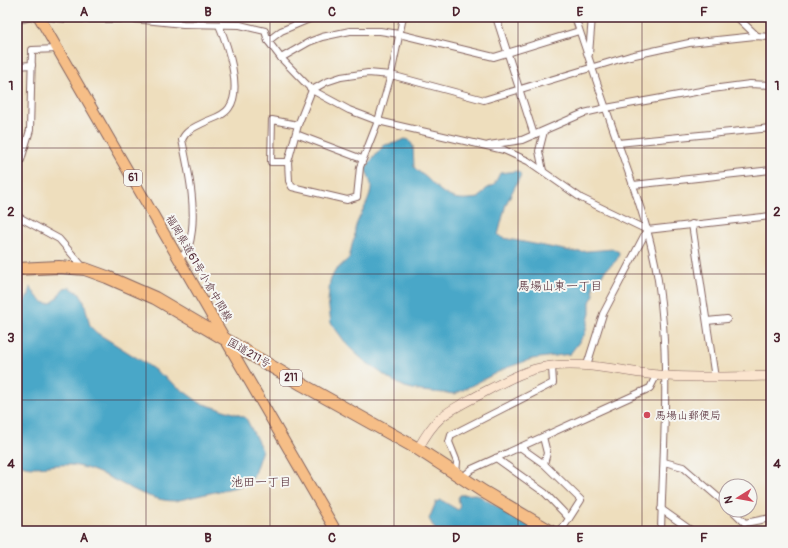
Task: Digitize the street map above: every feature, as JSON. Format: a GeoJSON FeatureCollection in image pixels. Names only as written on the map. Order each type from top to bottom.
{"type":"FeatureCollection","features":[{"type":"Feature","properties":{"kind":"highway","name":"国道211号"},"geometry":{"type":"LineString","coordinates":[[17,268],[59,267],[85,269],[155,298],[418,448],[459,476],[550,531]]}},
{"type":"Feature","properties":{"kind":"main road","name":"福岡県道61号小倉中間線"},"geometry":{"type":"LineString","coordinates":[[39,17],[336,531]]}},
{"type":"Feature","properties":{"kind":"street"},"geometry":{"type":"LineString","coordinates":[[17,20],[32,17]]}},
{"type":"Feature","properties":{"kind":"street"},"geometry":{"type":"LineString","coordinates":[[49,17],[66,19],[135,19],[183,24],[240,25],[264,31],[268,41],[312,90],[348,110],[378,121],[504,150],[528,161],[581,198],[647,230],[771,216]]}},
{"type":"Feature","properties":{"kind":"street"},"geometry":{"type":"LineString","coordinates":[[268,41],[281,31],[314,17]]}},
{"type":"Feature","properties":{"kind":"street"},"geometry":{"type":"LineString","coordinates":[[403,17],[391,76],[378,121],[362,158],[357,197],[347,200],[292,187],[289,181],[288,162],[298,125],[312,90],[326,82],[356,74],[368,73],[391,76],[484,100],[592,67],[689,43],[757,36],[771,37]]}},
{"type":"Feature","properties":{"kind":"street"},"geometry":{"type":"LineString","coordinates":[[496,17],[534,135]]}},
{"type":"Feature","properties":{"kind":"street"},"geometry":{"type":"LineString","coordinates":[[575,17],[633,184],[647,230],[658,279],[664,328],[662,375],[664,462],[661,531]]}},
{"type":"Feature","properties":{"kind":"street"},"geometry":{"type":"LineString","coordinates":[[589,60],[592,17]]}},
{"type":"Feature","properties":{"kind":"street"},"geometry":{"type":"LineString","coordinates":[[737,17],[757,36]]}},
{"type":"Feature","properties":{"kind":"street"},"geometry":{"type":"LineString","coordinates":[[180,259],[189,247],[192,216],[190,182],[182,140],[183,136],[191,129],[229,109],[234,99],[234,73],[219,25]]}},
{"type":"Feature","properties":{"kind":"street"},"geometry":{"type":"LineString","coordinates":[[282,58],[309,42],[338,33],[365,31],[399,34],[494,57],[579,31]]}},
{"type":"Feature","properties":{"kind":"street"},"geometry":{"type":"LineString","coordinates":[[17,162],[21,160],[30,130],[32,50],[58,49]]}},
{"type":"Feature","properties":{"kind":"street"},"geometry":{"type":"LineString","coordinates":[[17,66],[32,65]]}},
{"type":"Feature","properties":{"kind":"street"},"geometry":{"type":"LineString","coordinates":[[486,145],[522,140],[584,113],[606,108],[712,89],[750,84],[771,85]]}},
{"type":"Feature","properties":{"kind":"street"},"geometry":{"type":"LineString","coordinates":[[288,162],[271,162],[272,120],[298,125]]}},
{"type":"Feature","properties":{"kind":"street"},"geometry":{"type":"LineString","coordinates":[[618,143],[771,128]]}},
{"type":"Feature","properties":{"kind":"street"},"geometry":{"type":"LineString","coordinates":[[542,171],[539,151],[544,131]]}},
{"type":"Feature","properties":{"kind":"street"},"geometry":{"type":"LineString","coordinates":[[296,134],[362,158]]}},
{"type":"Feature","properties":{"kind":"street"},"geometry":{"type":"LineString","coordinates":[[633,184],[771,170]]}},
{"type":"Feature","properties":{"kind":"street"},"geometry":{"type":"LineString","coordinates":[[17,216],[59,239],[85,269]]}},
{"type":"Feature","properties":{"kind":"street"},"geometry":{"type":"LineString","coordinates":[[692,224],[715,378]]}},
{"type":"Feature","properties":{"kind":"street"},"geometry":{"type":"LineString","coordinates":[[588,365],[603,314],[647,230]]}},
{"type":"Feature","properties":{"kind":"street"},"geometry":{"type":"LineString","coordinates":[[707,321],[727,319]]}},
{"type":"Feature","properties":{"kind":"street"},"geometry":{"type":"LineString","coordinates":[[418,448],[429,428],[442,415],[512,377],[536,369],[588,365],[662,375],[715,378],[771,376]]}},
{"type":"Feature","properties":{"kind":"street"},"geometry":{"type":"LineString","coordinates":[[552,367],[553,383],[451,435],[449,442],[458,462],[459,476],[650,388],[662,375]]}},
{"type":"Feature","properties":{"kind":"street"},"geometry":{"type":"LineString","coordinates":[[543,437],[547,453],[544,464]]}},
{"type":"Feature","properties":{"kind":"street"},"geometry":{"type":"LineString","coordinates":[[520,447],[544,464],[581,500],[561,531]]}},
{"type":"Feature","properties":{"kind":"street"},"geometry":{"type":"LineString","coordinates":[[496,458],[545,493],[569,518]]}},
{"type":"Feature","properties":{"kind":"street"},"geometry":{"type":"LineString","coordinates":[[664,462],[683,467],[718,497]]}},
{"type":"Feature","properties":{"kind":"street"},"geometry":{"type":"LineString","coordinates":[[661,509],[692,531]]}},
{"type":"Feature","properties":{"kind":"street"},"geometry":{"type":"LineString","coordinates":[[740,518],[745,523],[771,518]]}},
{"type":"Feature","properties":{"kind":"water"},"geometry":{"type":"Polygon","coordinates":[[[405,139],[409,140],[413,146],[414,167],[442,192],[453,198],[479,198],[486,189],[494,185],[500,173],[518,171],[521,175],[506,204],[498,235],[503,238],[575,252],[613,249],[619,252],[619,256],[616,261],[593,285],[594,295],[590,302],[590,313],[585,334],[570,354],[532,359],[506,368],[455,394],[421,391],[405,387],[391,380],[363,360],[348,346],[331,323],[328,301],[330,281],[335,271],[349,258],[355,238],[356,226],[368,199],[371,185],[365,168],[384,145],[405,139]]]}},
{"type":"Feature","properties":{"kind":"water"},"geometry":{"type":"Polygon","coordinates":[[[30,287],[45,303],[52,302],[56,299],[64,288],[69,287],[79,293],[84,301],[90,326],[97,333],[145,363],[200,403],[246,418],[262,450],[253,477],[249,482],[241,486],[175,501],[161,500],[136,491],[98,472],[85,468],[71,465],[31,467],[19,464],[17,461],[17,309],[29,295],[30,287]]]}},
{"type":"Feature","properties":{"kind":"water"},"geometry":{"type":"Polygon","coordinates":[[[476,494],[538,531],[436,531],[429,519],[436,502],[441,500],[458,510],[460,508],[458,498],[460,495],[476,494]]]}},
{"type":"Feature","properties":{"kind":"place","name":"馬場山郵便局"},"geometry":{"type":"Point","coordinates":[647,415]}},
{"type":"Feature","properties":{"kind":"district","name":"馬場山東一丁目"},"geometry":{"type":"Point","coordinates":[560,286]}},
{"type":"Feature","properties":{"kind":"district","name":"池田一丁目"},"geometry":{"type":"Point","coordinates":[261,482]}}]}
